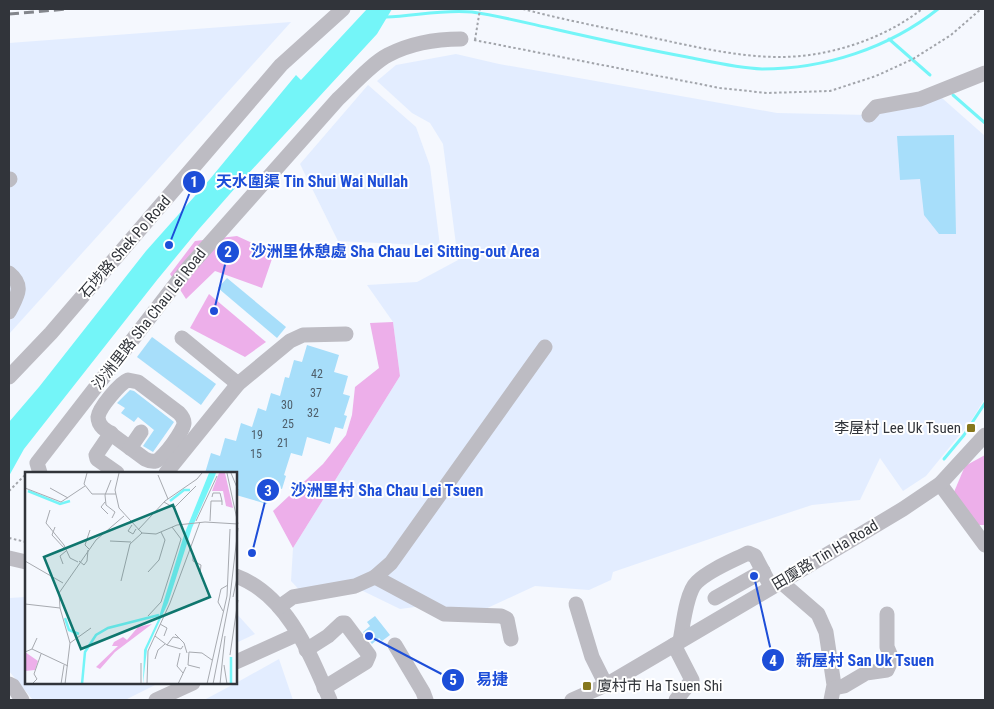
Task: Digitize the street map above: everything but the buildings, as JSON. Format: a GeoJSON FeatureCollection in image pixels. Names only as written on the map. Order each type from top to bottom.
{"type":"FeatureCollection","features":[{"type":"Feature","properties":{"kind":"street","name":"石埗路 Shek Po Road"},"geometry":{"type":"LineString","coordinates":[[9,376],[52,333],[281,65],[343,9]]}},
{"type":"Feature","properties":{"kind":"street","name":"沙洲里路 Sha Chau Lei Road"},"geometry":{"type":"LineString","coordinates":[[40,472],[37,463],[188,268],[338,99],[387,55],[428,42],[447,39],[468,39]]}},
{"type":"Feature","properties":{"kind":"street"},"geometry":{"type":"LineString","coordinates":[[869,115],[876,107],[920,99],[985,73]]}},
{"type":"Feature","properties":{"kind":"street"},"geometry":{"type":"LineString","coordinates":[[9,273],[17,281],[19,287],[18,295],[9,312]]}},
{"type":"Feature","properties":{"kind":"street"},"geometry":{"type":"LineString","coordinates":[[167,472],[238,384],[290,341],[303,334],[346,334]]}},
{"type":"Feature","properties":{"kind":"street"},"geometry":{"type":"LineString","coordinates":[[182,338],[238,384]]}},
{"type":"Feature","properties":{"kind":"street"},"geometry":{"type":"LineString","coordinates":[[279,607],[293,597],[355,586],[375,577],[391,563],[544,347]]}},
{"type":"Feature","properties":{"kind":"street"},"geometry":{"type":"LineString","coordinates":[[128,380],[138,382],[183,418],[182,430],[157,460],[148,460],[111,434],[99,423],[99,413],[120,384],[128,380]]}},
{"type":"Feature","properties":{"kind":"street"},"geometry":{"type":"LineString","coordinates":[[130,448],[142,432]]}},
{"type":"Feature","properties":{"kind":"street"},"geometry":{"type":"LineString","coordinates":[[111,434],[96,455],[97,459],[116,472]]}},
{"type":"Feature","properties":{"kind":"street","name":"田廈路 Tin Ha Road"},"geometry":{"type":"LineString","coordinates":[[572,700],[601,692],[677,643],[776,585],[940,484],[985,435]]}},
{"type":"Feature","properties":{"kind":"street"},"geometry":{"type":"LineString","coordinates":[[940,484],[985,545]]}},
{"type":"Feature","properties":{"kind":"street"},"geometry":{"type":"LineString","coordinates":[[676,700],[692,680],[677,643],[690,594],[696,582],[748,553],[755,556],[763,571],[776,585],[818,614],[826,632],[831,658],[832,694]]}},
{"type":"Feature","properties":{"kind":"street"},"geometry":{"type":"LineString","coordinates":[[9,558],[25,562]]}},
{"type":"Feature","properties":{"kind":"street"},"geometry":{"type":"LineString","coordinates":[[715,598],[763,571]]}},
{"type":"Feature","properties":{"kind":"street"},"geometry":{"type":"LineString","coordinates":[[238,577],[247,580],[264,592],[279,607],[298,634],[327,694],[366,662],[369,655],[346,623],[342,623],[328,636],[306,650]]}},
{"type":"Feature","properties":{"kind":"street"},"geometry":{"type":"LineString","coordinates":[[375,577],[444,614],[501,616],[507,619],[510,640]]}},
{"type":"Feature","properties":{"kind":"street"},"geometry":{"type":"LineString","coordinates":[[576,604],[601,692]]}},
{"type":"Feature","properties":{"kind":"street"},"geometry":{"type":"LineString","coordinates":[[832,694],[866,673],[887,670],[892,659],[887,647],[887,614]]}},
{"type":"Feature","properties":{"kind":"street"},"geometry":{"type":"LineString","coordinates":[[238,661],[298,634]]}},
{"type":"Feature","properties":{"kind":"street"},"geometry":{"type":"LineString","coordinates":[[395,645],[426,700]]}},
{"type":"Feature","properties":{"kind":"street"},"geometry":{"type":"LineString","coordinates":[[9,684],[13,686],[22,700]]}},
{"type":"Feature","properties":{"kind":"street"},"geometry":{"type":"LineString","coordinates":[[156,700],[191,684]]}},
{"type":"Feature","properties":{"kind":"path"},"geometry":{"type":"LineString","coordinates":[[480,9],[468,39],[720,88],[767,93],[830,91],[876,76],[913,59],[952,35],[981,9]]}},
{"type":"Feature","properties":{"kind":"path"},"geometry":{"type":"LineString","coordinates":[[523,9],[724,53],[781,57],[810,55],[856,44],[891,28],[922,9]]}},
{"type":"Feature","properties":{"kind":"path"},"geometry":{"type":"LineString","coordinates":[[9,491],[25,475]]}},
{"type":"Feature","properties":{"kind":"path"},"geometry":{"type":"LineString","coordinates":[[9,538],[25,542]]}},
{"type":"Feature","properties":{"kind":"shaded area"},"geometry":{"type":"Polygon","coordinates":[[[291,22],[9,334],[9,43],[291,22]]]}},
{"type":"Feature","properties":{"kind":"shaded area"},"geometry":{"type":"Polygon","coordinates":[[[456,54],[499,64],[777,113],[869,115],[896,111],[942,98],[985,136],[985,398],[971,421],[926,476],[903,491],[880,458],[860,500],[812,505],[730,532],[613,572],[611,580],[589,590],[535,586],[466,618],[437,604],[400,609],[363,591],[305,596],[291,581],[293,548],[400,376],[393,322],[367,285],[417,282],[458,260],[443,144],[430,123],[412,113],[377,81],[396,65],[456,54]]]}},
{"type":"Feature","properties":{"kind":"shaded area"},"geometry":{"type":"Polygon","coordinates":[[[368,85],[416,127],[430,166],[440,246],[338,241],[300,164],[368,85]]]}},
{"type":"Feature","properties":{"kind":"shaded area"},"geometry":{"type":"Polygon","coordinates":[[[237,236],[274,253],[262,288],[215,271],[186,299],[170,274],[195,241],[237,236]]]}},
{"type":"Feature","properties":{"kind":"shaded area"},"geometry":{"type":"Polygon","coordinates":[[[209,294],[266,342],[245,357],[190,328],[209,294]]]}},
{"type":"Feature","properties":{"kind":"shaded area"},"geometry":{"type":"Polygon","coordinates":[[[393,322],[400,376],[293,548],[273,511],[323,464],[346,435],[352,415],[355,387],[379,368],[370,323],[393,322]]]}},
{"type":"Feature","properties":{"kind":"shaded area"},"geometry":{"type":"Polygon","coordinates":[[[985,455],[985,525],[978,525],[954,492],[965,466],[985,455]]]}},
{"type":"Feature","properties":{"kind":"shaded area"},"geometry":{"type":"Polygon","coordinates":[[[25,597],[25,684],[157,684],[125,700],[33,700],[9,671],[9,598],[25,597]]]}},
{"type":"Feature","properties":{"kind":"shaded area"},"geometry":{"type":"Polygon","coordinates":[[[238,615],[255,634],[238,642],[238,615]]]}},
{"type":"Feature","properties":{"kind":"shaded area"},"geometry":{"type":"Polygon","coordinates":[[[279,659],[293,700],[204,700],[234,684],[238,684],[238,682],[279,659]]]}},
{"type":"Feature","properties":{"kind":"water"},"geometry":{"type":"Polygon","coordinates":[[[367,9],[392,9],[377,34],[236,187],[157,280],[24,449],[9,476],[9,422],[39,387],[146,251],[210,179],[296,75],[301,80],[367,9]]]}},
{"type":"Feature","properties":{"kind":"waterway"},"geometry":{"type":"LineString","coordinates":[[386,17],[450,11],[472,12],[715,63],[762,69],[809,65],[855,54],[899,35],[938,9]]}},
{"type":"Feature","properties":{"kind":"waterway"},"geometry":{"type":"LineString","coordinates":[[889,39],[930,75]]}},
{"type":"Feature","properties":{"kind":"waterway"},"geometry":{"type":"LineString","coordinates":[[953,95],[985,123]]}},
{"type":"Feature","properties":{"kind":"waterway"},"geometry":{"type":"LineString","coordinates":[[944,459],[964,435],[985,403]]}},
{"type":"Feature","properties":{"kind":"railway"},"geometry":{"type":"LineString","coordinates":[[9,14],[68,9]]}},
{"type":"Feature","properties":{"kind":"place","name":"天水圍渠 Tin Shui Wai Nullah"},"geometry":{"type":"Point","coordinates":[169,245]}},
{"type":"Feature","properties":{"kind":"place","name":"沙洲里休憩處 Sha Chau Lei Sitting-out Area"},"geometry":{"type":"Point","coordinates":[214,311]}},
{"type":"Feature","properties":{"kind":"place","name":"李屋村 Lee Uk Tsuen"},"geometry":{"type":"Point","coordinates":[971,428]}},
{"type":"Feature","properties":{"kind":"place","name":"沙洲里村 Sha Chau Lei Tsuen"},"geometry":{"type":"Point","coordinates":[252,553]}},
{"type":"Feature","properties":{"kind":"place","name":"新屋村 San Uk Tsuen"},"geometry":{"type":"Point","coordinates":[754,576]}},
{"type":"Feature","properties":{"kind":"place","name":"易捷"},"geometry":{"type":"Point","coordinates":[369,636]}},
{"type":"Feature","properties":{"kind":"place","name":"廈村市 Ha Tsuen Shi"},"geometry":{"type":"Point","coordinates":[587,686]}}]}
